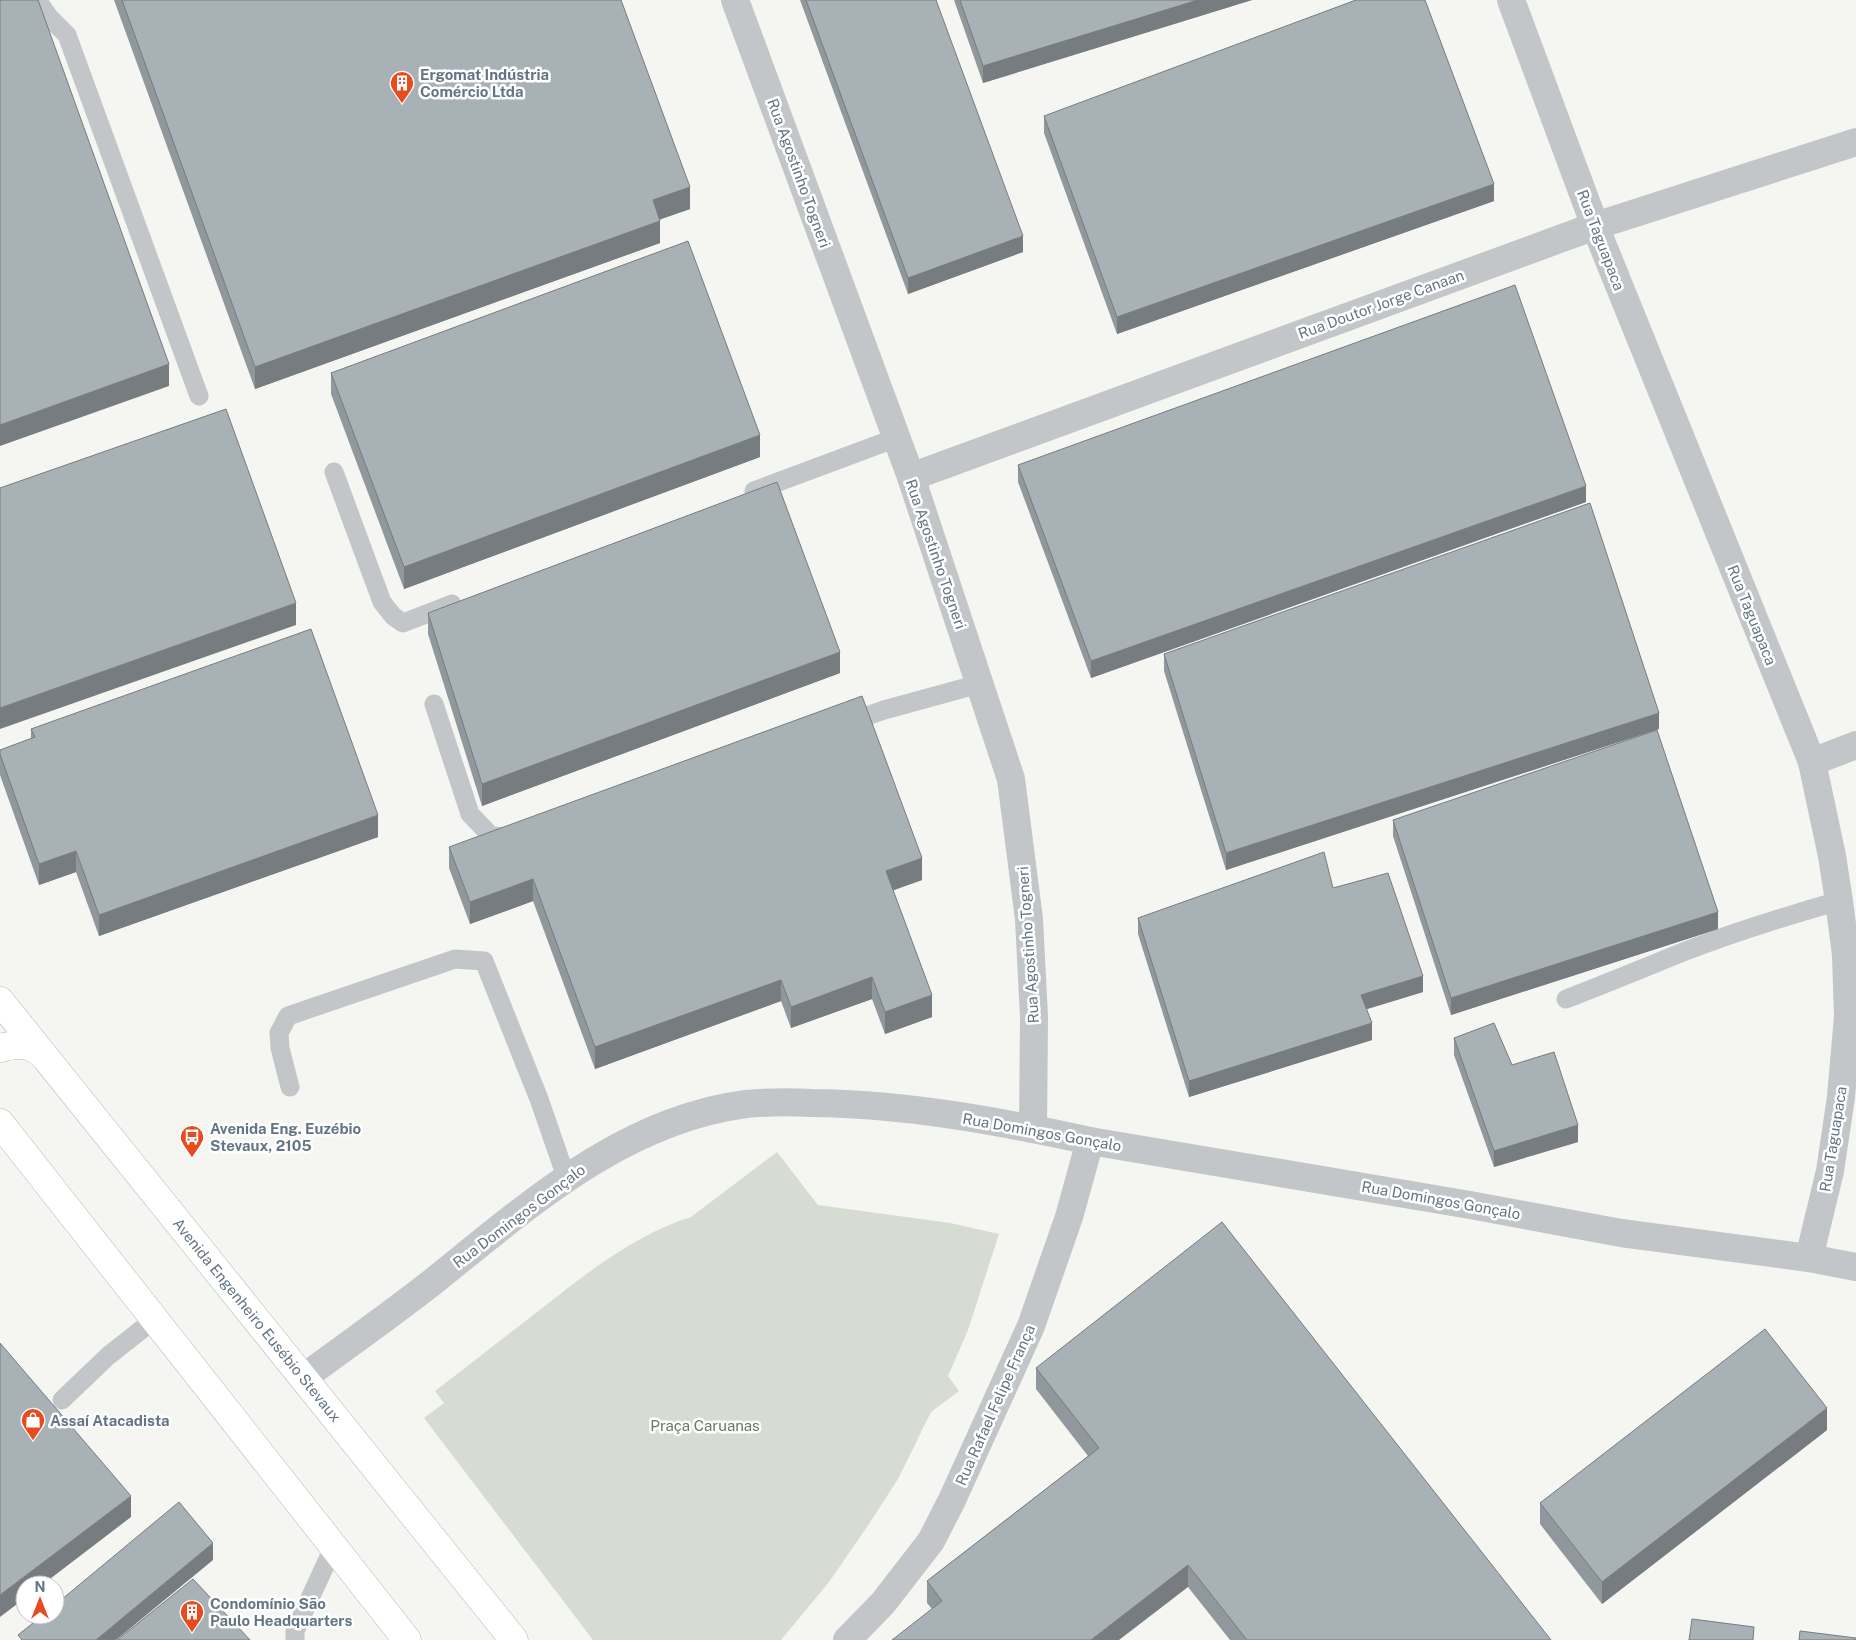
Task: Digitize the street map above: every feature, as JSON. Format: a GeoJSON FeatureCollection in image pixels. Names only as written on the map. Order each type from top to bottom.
{"type":"FeatureCollection","features":[{"type":"Feature","properties":{"kind":"main road","name":"Avenida Engenheiro Eusébio Stevaux"},"geometry":{"type":"LineString","coordinates":[[0,1001],[514,1640]]}},
{"type":"Feature","properties":{"kind":"main road"},"geometry":{"type":"LineString","coordinates":[[0,1048],[10,1044],[26,1044],[39,1052],[50,1063]]}},
{"type":"Feature","properties":{"kind":"main road"},"geometry":{"type":"LineString","coordinates":[[0,1123],[407,1640]]}},
{"type":"Feature","properties":{"kind":"street","name":"Rua Agostinho Togneri"},"geometry":{"type":"LineString","coordinates":[[735,0],[910,477],[1011,778],[1029,919],[1033,997],[1033,1129]]}},
{"type":"Feature","properties":{"kind":"street","name":"Rua Taguapaca"},"geometry":{"type":"LineString","coordinates":[[1511,0],[1594,226],[1812,762],[1832,856],[1839,901],[1846,955],[1848,1016],[1841,1097],[1830,1171],[1809,1258]]}},
{"type":"Feature","properties":{"kind":"street","name":"Rua Doutor Jorge Canaan"},"geometry":{"type":"LineString","coordinates":[[910,477],[1594,226],[1856,142]]}},
{"type":"Feature","properties":{"kind":"street"},"geometry":{"type":"LineString","coordinates":[[1812,762],[1856,745]]}},
{"type":"Feature","properties":{"kind":"street","name":"Rua Domingos Gonçalo"},"geometry":{"type":"LineString","coordinates":[[303,1378],[418,1293],[566,1177],[630,1140],[663,1126],[706,1112],[747,1104],[848,1103],[949,1115],[1621,1233],[1856,1266]]}},
{"type":"Feature","properties":{"kind":"street","name":"Rua Rafael Felipe França"},"geometry":{"type":"LineString","coordinates":[[848,1640],[883,1603],[931,1541],[952,1500],[1031,1326],[1069,1217],[1090,1141]]}},
{"type":"Feature","properties":{"kind":"lane"},"geometry":{"type":"LineString","coordinates":[[37,0],[49,17],[67,35],[199,396]]}},
{"type":"Feature","properties":{"kind":"lane"},"geometry":{"type":"LineString","coordinates":[[742,496],[896,438]]}},
{"type":"Feature","properties":{"kind":"lane"},"geometry":{"type":"LineString","coordinates":[[334,472],[382,602],[393,616],[402,622],[467,599]]}},
{"type":"Feature","properties":{"kind":"lane"},"geometry":{"type":"LineString","coordinates":[[828,730],[884,710],[979,684]]}},
{"type":"Feature","properties":{"kind":"lane"},"geometry":{"type":"LineString","coordinates":[[434,704],[470,814],[491,836],[521,837],[531,834]]}},
{"type":"Feature","properties":{"kind":"lane"},"geometry":{"type":"LineString","coordinates":[[1566,999],[1692,949],[1779,918],[1839,901]]}},
{"type":"Feature","properties":{"kind":"lane"},"geometry":{"type":"LineString","coordinates":[[290,1087],[280,1048],[279,1033],[288,1016],[455,959],[484,961],[539,1099],[566,1177]]}},
{"type":"Feature","properties":{"kind":"lane"},"geometry":{"type":"LineString","coordinates":[[62,1400],[108,1356],[155,1319]]}},
{"type":"Feature","properties":{"kind":"lane"},"geometry":{"type":"LineString","coordinates":[[295,1640],[295,1631],[334,1546]]}},
{"type":"Feature","properties":{"kind":"green space","name":"Praça Caruanas"},"geometry":{"type":"Polygon","coordinates":[[[777,1152],[818,1205],[950,1223],[999,1234],[968,1330],[948,1376],[959,1391],[931,1412],[898,1479],[869,1524],[829,1582],[781,1640],[593,1640],[424,1418],[444,1403],[435,1391],[576,1282],[612,1256],[650,1234],[691,1217],[777,1152]]]}},
{"type":"Feature","properties":{"kind":"building"},"geometry":{"type":"Polygon","coordinates":[[[0,0],[38,0],[169,364],[0,425],[0,0]]]}},
{"type":"Feature","properties":{"kind":"building","name":"Ergomat Indústria Comércio Ltda"},"geometry":{"type":"Polygon","coordinates":[[[122,0],[621,0],[690,187],[653,200],[660,221],[255,367],[122,0]]]}},
{"type":"Feature","properties":{"kind":"building"},"geometry":{"type":"Polygon","coordinates":[[[806,0],[936,0],[1023,236],[908,278],[806,0]]]}},
{"type":"Feature","properties":{"kind":"building"},"geometry":{"type":"Polygon","coordinates":[[[960,0],[1198,0],[983,66],[960,0]]]}},
{"type":"Feature","properties":{"kind":"building"},"geometry":{"type":"Polygon","coordinates":[[[1356,0],[1425,0],[1494,184],[1117,317],[1044,116],[1356,0]]]}},
{"type":"Feature","properties":{"kind":"building"},"geometry":{"type":"Polygon","coordinates":[[[688,241],[760,435],[404,567],[331,373],[688,241]]]}},
{"type":"Feature","properties":{"kind":"building"},"geometry":{"type":"Polygon","coordinates":[[[1515,285],[1586,486],[1091,661],[1018,465],[1515,285]]]}},
{"type":"Feature","properties":{"kind":"building"},"geometry":{"type":"Polygon","coordinates":[[[226,409],[296,603],[0,708],[0,488],[226,409]]]}},
{"type":"Feature","properties":{"kind":"building"},"geometry":{"type":"Polygon","coordinates":[[[777,482],[840,652],[482,784],[428,613],[777,482]]]}},
{"type":"Feature","properties":{"kind":"building"},"geometry":{"type":"Polygon","coordinates":[[[1590,503],[1659,713],[1226,853],[1164,654],[1590,503]]]}},
{"type":"Feature","properties":{"kind":"building"},"geometry":{"type":"Polygon","coordinates":[[[311,629],[378,815],[99,915],[76,851],[39,864],[0,750],[35,737],[31,729],[311,629]]]}},
{"type":"Feature","properties":{"kind":"building"},"geometry":{"type":"Polygon","coordinates":[[[862,696],[922,858],[886,871],[932,995],[885,1012],[872,977],[791,1007],[781,980],[595,1047],[533,879],[470,902],[449,847],[862,696]]]}},
{"type":"Feature","properties":{"kind":"building"},"geometry":{"type":"Polygon","coordinates":[[[1657,730],[1718,912],[1451,998],[1393,820],[1657,730]]]}},
{"type":"Feature","properties":{"kind":"building"},"geometry":{"type":"Polygon","coordinates":[[[1324,852],[1333,888],[1388,873],[1423,976],[1361,995],[1372,1023],[1189,1081],[1138,918],[1324,852]]]}},
{"type":"Feature","properties":{"kind":"building"},"geometry":{"type":"Polygon","coordinates":[[[1494,1023],[1512,1065],[1554,1052],[1578,1125],[1494,1151],[1454,1038],[1494,1023]]]}},
{"type":"Feature","properties":{"kind":"building"},"geometry":{"type":"Polygon","coordinates":[[[1222,1222],[1551,1640],[1247,1640],[1188,1565],[1091,1640],[892,1640],[942,1601],[927,1581],[1099,1448],[1036,1368],[1222,1222]]]}},
{"type":"Feature","properties":{"kind":"building"},"geometry":{"type":"Polygon","coordinates":[[[1765,1329],[1827,1408],[1602,1582],[1540,1503],[1765,1329]]]}},
{"type":"Feature","properties":{"kind":"building","name":"Assaí Atacadista"},"geometry":{"type":"Polygon","coordinates":[[[0,1343],[131,1496],[26,1575],[15,1575],[15,1584],[0,1595],[0,1343]]]}},
{"type":"Feature","properties":{"kind":"building"},"geometry":{"type":"Polygon","coordinates":[[[179,1502],[213,1543],[96,1640],[22,1640],[18,1635],[30,1625],[65,1625],[65,1597],[179,1502]]]}},
{"type":"Feature","properties":{"kind":"building"},"geometry":{"type":"Polygon","coordinates":[[[193,1579],[250,1640],[117,1640],[193,1579]]]}},
{"type":"Feature","properties":{"kind":"building"},"geometry":{"type":"Polygon","coordinates":[[[1692,1619],[1754,1627],[1753,1640],[1689,1640],[1692,1619]]]}},
{"type":"Feature","properties":{"kind":"building"},"geometry":{"type":"Polygon","coordinates":[[[1800,1631],[1856,1638],[1856,1640],[1799,1640],[1800,1631]]]}},
{"type":"Feature","properties":{"kind":"place","name":"Ergomat Indústria Comércio Ltda"},"geometry":{"type":"Point","coordinates":[402,104]}},
{"type":"Feature","properties":{"kind":"place","name":"Avenida Eng. Euzébio Stevaux, 2105"},"geometry":{"type":"Point","coordinates":[192,1158]}},
{"type":"Feature","properties":{"kind":"place","name":"Assaí Atacadista"},"geometry":{"type":"Point","coordinates":[33,1441]}},
{"type":"Feature","properties":{"kind":"place","name":"Condomínio São Paulo Headquarters"},"geometry":{"type":"Point","coordinates":[192,1633]}}]}
